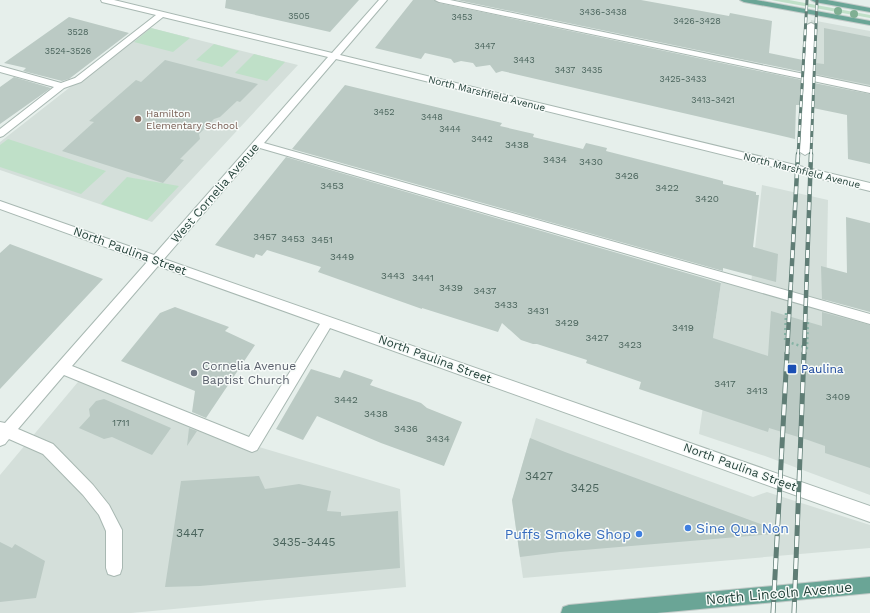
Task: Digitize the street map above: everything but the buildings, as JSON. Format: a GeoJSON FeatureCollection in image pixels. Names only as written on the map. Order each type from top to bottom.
{"type":"FeatureCollection","features":[{"type":"Feature","properties":{"kind":"main road"},"geometry":{"type":"LineString","coordinates":[[744,0],[870,24]]}},
{"type":"Feature","properties":{"kind":"main road"},"geometry":{"type":"LineString","coordinates":[[815,0],[870,10]]}},
{"type":"Feature","properties":{"kind":"main road","name":"North Lincoln Avenue"},"geometry":{"type":"LineString","coordinates":[[569,613],[870,585]]}},
{"type":"Feature","properties":{"kind":"street","name":"North Marshfield Avenue"},"geometry":{"type":"LineString","coordinates":[[105,0],[870,187]]}},
{"type":"Feature","properties":{"kind":"street","name":"West Cornelia Avenue"},"geometry":{"type":"LineString","coordinates":[[2,433],[63,368],[383,0]]}},
{"type":"Feature","properties":{"kind":"street"},"geometry":{"type":"LineString","coordinates":[[439,0],[870,90]]}},
{"type":"Feature","properties":{"kind":"street"},"geometry":{"type":"LineString","coordinates":[[0,134],[47,102],[61,86],[78,80],[162,14]]}},
{"type":"Feature","properties":{"kind":"street"},"geometry":{"type":"LineString","coordinates":[[805,152],[812,24]]}},
{"type":"Feature","properties":{"kind":"street"},"geometry":{"type":"LineString","coordinates":[[0,69],[61,86]]}},
{"type":"Feature","properties":{"kind":"street"},"geometry":{"type":"LineString","coordinates":[[258,144],[870,319]]}},
{"type":"Feature","properties":{"kind":"street","name":"North Paulina Street"},"geometry":{"type":"LineString","coordinates":[[0,204],[870,514]]}},
{"type":"Feature","properties":{"kind":"street"},"geometry":{"type":"LineString","coordinates":[[63,368],[252,445],[328,321]]}},
{"type":"Feature","properties":{"kind":"street"},"geometry":{"type":"LineString","coordinates":[[2,433],[48,449],[88,490],[104,510],[114,530],[114,568]]}},
{"type":"Feature","properties":{"kind":"path"},"geometry":{"type":"LineString","coordinates":[[787,295],[785,341],[807,348],[809,301]]}},
{"type":"Feature","properties":{"kind":"shaded area"},"geometry":{"type":"Polygon","coordinates":[[[811,20],[870,31],[870,90],[809,77],[811,20]]]}},
{"type":"Feature","properties":{"kind":"shaded area","name":"Hamilton Elementary School"},"geometry":{"type":"Polygon","coordinates":[[[147,27],[298,65],[152,222],[0,170],[0,142],[147,27]]]}},
{"type":"Feature","properties":{"kind":"shaded area"},"geometry":{"type":"Polygon","coordinates":[[[762,185],[828,200],[826,306],[870,319],[870,495],[765,456],[699,434],[722,276],[751,284],[762,185]]]}},
{"type":"Feature","properties":{"kind":"shaded area"},"geometry":{"type":"Polygon","coordinates":[[[83,376],[252,445],[400,489],[406,587],[131,613],[0,613],[0,475],[83,376]]]}},
{"type":"Feature","properties":{"kind":"shaded area"},"geometry":{"type":"Polygon","coordinates":[[[536,418],[753,497],[767,492],[870,525],[870,548],[523,578],[512,501],[536,418]]]}},
{"type":"Feature","properties":{"kind":"green space"},"geometry":{"type":"Polygon","coordinates":[[[771,0],[789,0],[870,15],[870,18],[771,0]]]}},
{"type":"Feature","properties":{"kind":"green space"},"geometry":{"type":"Polygon","coordinates":[[[151,28],[190,38],[173,52],[134,42],[151,28]]]}},
{"type":"Feature","properties":{"kind":"green space"},"geometry":{"type":"Polygon","coordinates":[[[214,44],[239,51],[222,67],[196,60],[214,44]]]}},
{"type":"Feature","properties":{"kind":"green space"},"geometry":{"type":"Polygon","coordinates":[[[254,54],[285,62],[267,81],[235,73],[254,54]]]}},
{"type":"Feature","properties":{"kind":"green space"},"geometry":{"type":"Polygon","coordinates":[[[8,139],[106,171],[81,194],[0,167],[0,145],[8,139]]]}},
{"type":"Feature","properties":{"kind":"green space"},"geometry":{"type":"Polygon","coordinates":[[[127,177],[179,186],[147,220],[101,204],[127,177]]]}},
{"type":"Feature","properties":{"kind":"railway"},"geometry":{"type":"LineString","coordinates":[[798,155],[807,0]]}},
{"type":"Feature","properties":{"kind":"railway"},"geometry":{"type":"LineString","coordinates":[[811,155],[817,0]]}},
{"type":"Feature","properties":{"kind":"railway"},"geometry":{"type":"LineString","coordinates":[[787,354],[798,154]]}},
{"type":"Feature","properties":{"kind":"railway"},"geometry":{"type":"LineString","coordinates":[[804,354],[811,154]]}},
{"type":"Feature","properties":{"kind":"railway"},"geometry":{"type":"LineString","coordinates":[[773,613],[787,353]]}},
{"type":"Feature","properties":{"kind":"railway"},"geometry":{"type":"LineString","coordinates":[[794,613],[804,353]]}},
{"type":"Feature","properties":{"kind":"place","name":"Hamilton Elementary School"},"geometry":{"type":"Point","coordinates":[138,119]}},
{"type":"Feature","properties":{"kind":"place","name":"Paulina"},"geometry":{"type":"Point","coordinates":[792,369]}},
{"type":"Feature","properties":{"kind":"place","name":"Cornelia Avenue Baptist Church"},"geometry":{"type":"Point","coordinates":[194,373]}},
{"type":"Feature","properties":{"kind":"place","name":"Sine Qua Non"},"geometry":{"type":"Point","coordinates":[688,528]}},
{"type":"Feature","properties":{"kind":"place","name":"Puffs Smoke Shop"},"geometry":{"type":"Point","coordinates":[639,534]}}]}
